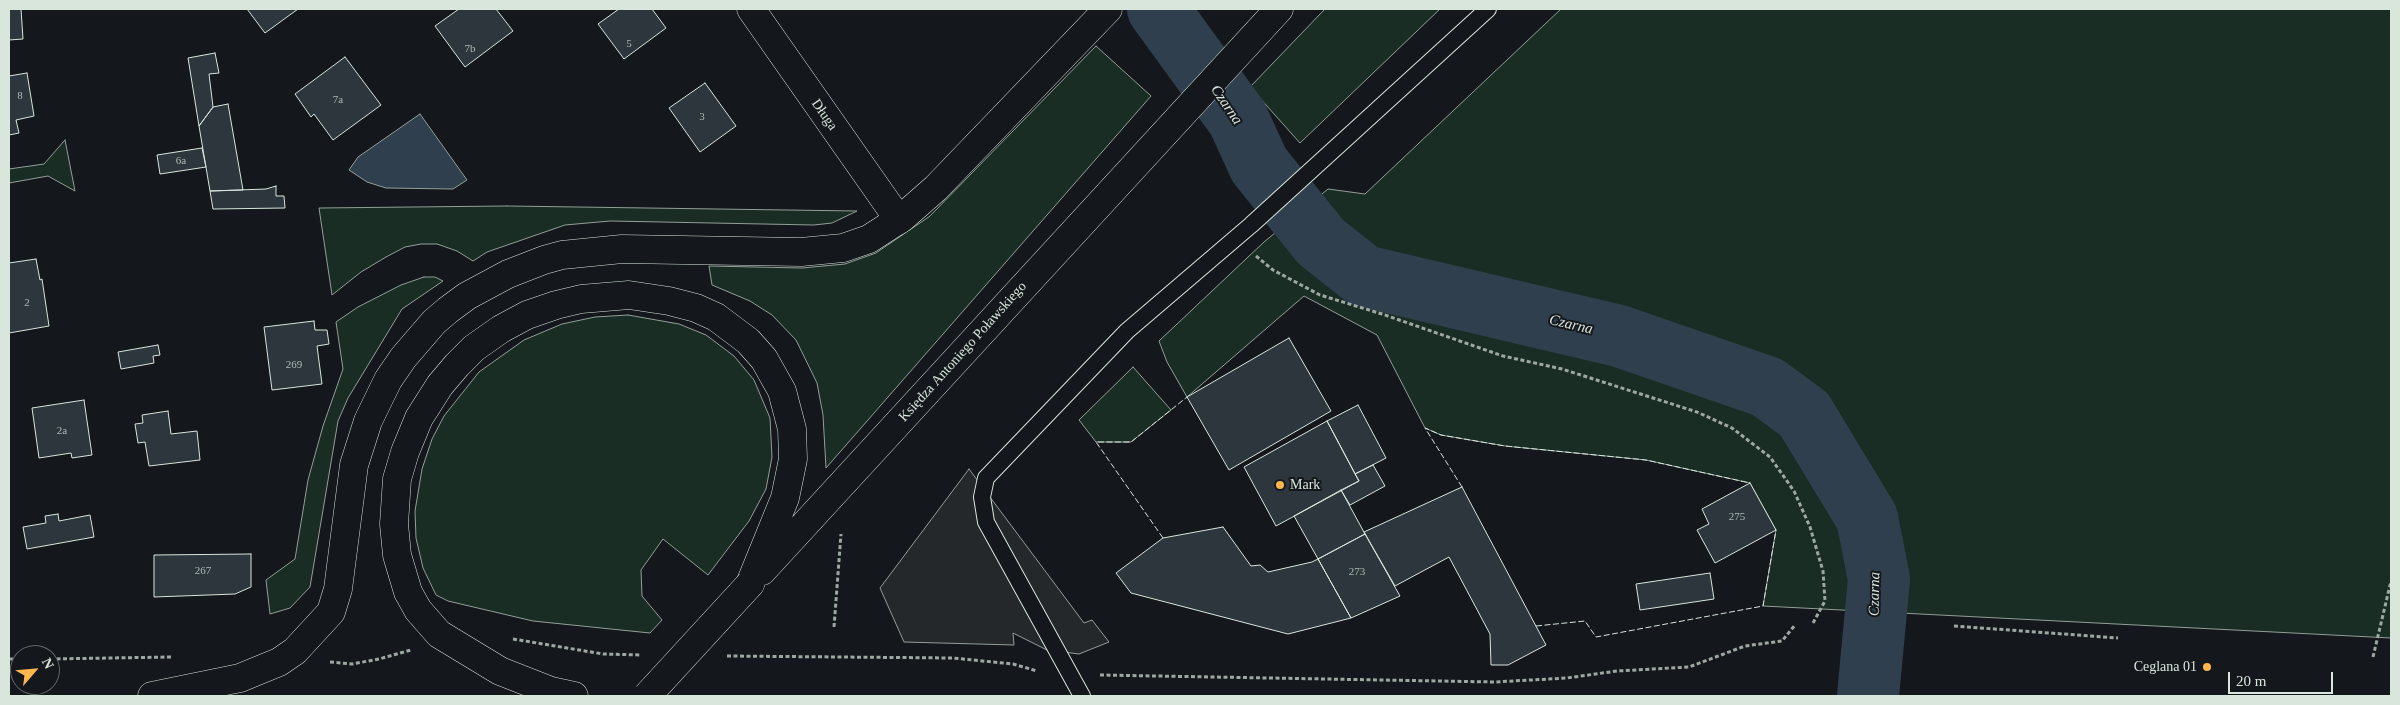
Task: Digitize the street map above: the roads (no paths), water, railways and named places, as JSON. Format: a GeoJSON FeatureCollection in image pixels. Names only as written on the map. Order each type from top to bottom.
{"type":"FeatureCollection","features":[{"type":"Feature","properties":{"kind":"main road","name":"Długa"},"geometry":{"type":"LineString","coordinates":[[751,9],[899,220]]}},
{"type":"Feature","properties":{"kind":"main road","name":"Księdza Antoniego Poławskiego"},"geometry":{"type":"LineString","coordinates":[[647,696],[1271,17]]}},
{"type":"Feature","properties":{"kind":"main road"},"geometry":{"type":"LineString","coordinates":[[152,696],[240,678],[279,662],[295,651],[332,612],[338,589],[354,465],[368,421],[384,387],[403,358],[434,322],[468,296],[490,283],[544,260],[603,250],[777,253],[842,248],[869,239],[899,220],[936,188],[1100,18]]}},
{"type":"Feature","properties":{"kind":"main road"},"geometry":{"type":"LineString","coordinates":[[574,696],[550,691],[514,678],[446,640],[418,610],[403,581],[397,555],[394,524],[398,479],[408,442],[419,418],[440,385],[474,348],[501,329],[528,315],[581,298],[628,295],[669,300],[696,308],[716,317],[748,341],[771,370],[782,391],[789,414],[793,446],[792,472],[785,498],[750,584]]}},
{"type":"Feature","properties":{"kind":"lane"},"geometry":{"type":"LineString","coordinates":[[1082,696],[986,522],[982,497],[986,478],[1127,331],[1251,225],[1488,9]]}},
{"type":"Feature","properties":{"kind":"water"},"geometry":{"type":"Polygon","coordinates":[[[420,114],[467,180],[453,189],[386,188],[367,182],[349,170],[358,157],[420,114]]]}},
{"type":"Feature","properties":{"kind":"waterway","name":"Czarna"},"geometry":{"type":"LineString","coordinates":[[1158,9],[1238,119],[1259,165],[1321,242],[1364,276],[1619,336],[1767,387],[1804,414],[1867,518],[1879,579],[1868,696]]}},
{"type":"Feature","properties":{"kind":"place","name":"Mark"},"geometry":{"type":"Point","coordinates":[1280,485]}},
{"type":"Feature","properties":{"kind":"place","name":"Ceglana 01"},"geometry":{"type":"Point","coordinates":[2207,667]}}]}
